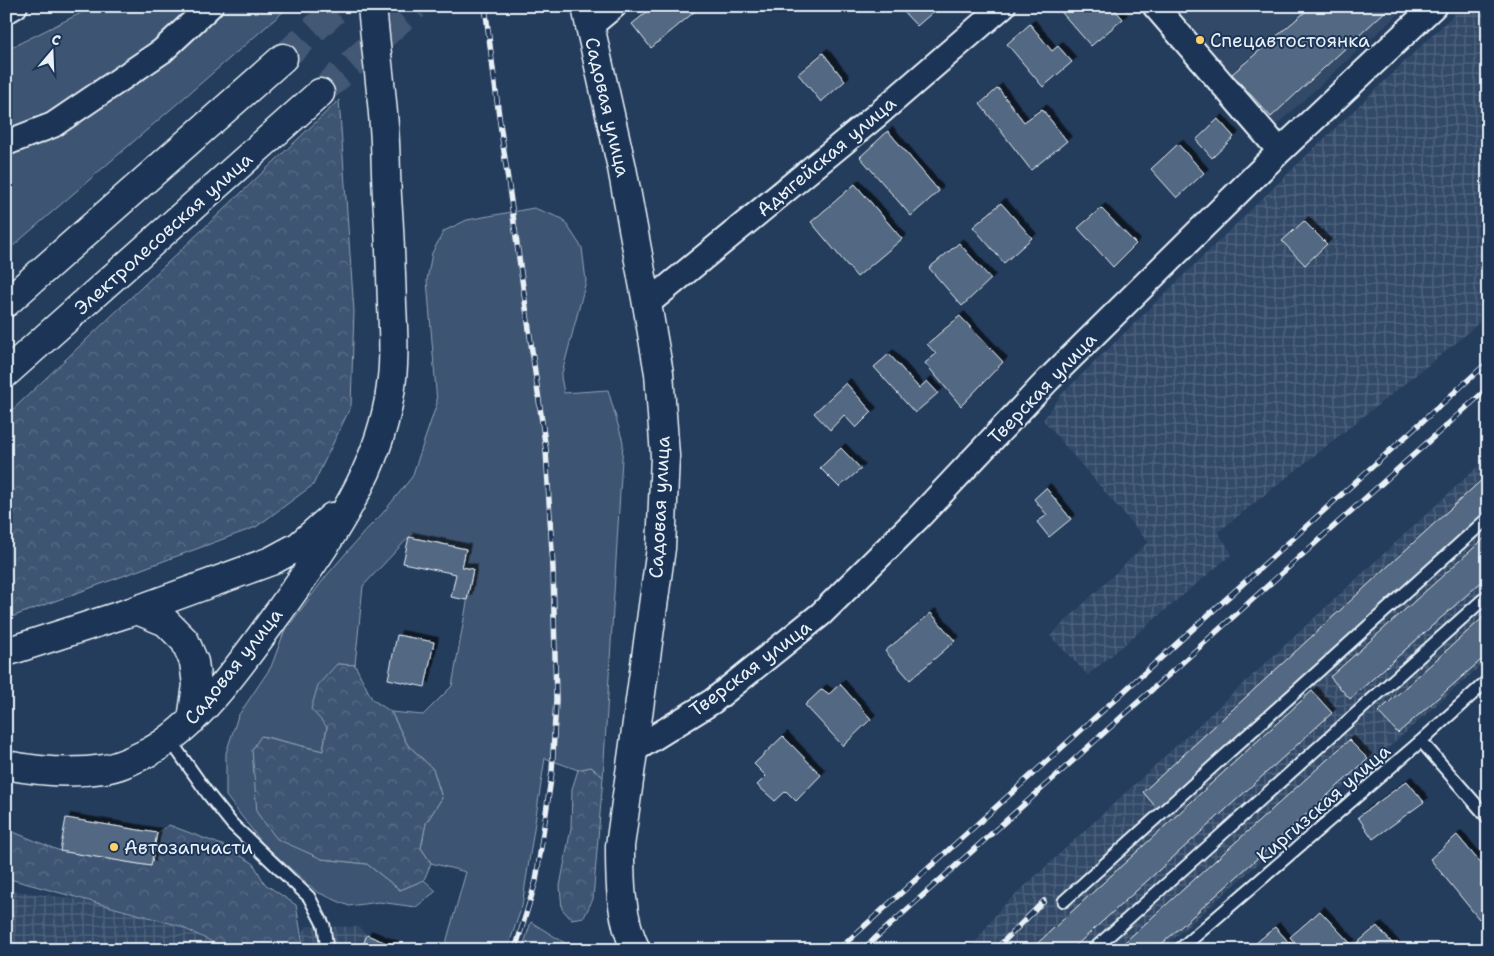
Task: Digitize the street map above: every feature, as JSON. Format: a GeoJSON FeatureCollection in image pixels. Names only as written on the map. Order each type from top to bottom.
{"type":"FeatureCollection","features":[{"type":"Feature","properties":{"kind":"street"},"geometry":{"type":"LineString","coordinates":[[6,11],[16,6]]}},
{"type":"Feature","properties":{"kind":"street"},"geometry":{"type":"LineString","coordinates":[[6,144],[53,125],[162,51],[210,6]]}},
{"type":"Feature","properties":{"kind":"street","name":"Садовая улица"},"geometry":{"type":"LineString","coordinates":[[6,765],[72,772],[105,769],[128,762],[170,740],[192,720],[222,686],[256,642],[319,554],[367,470],[387,406],[392,377],[394,335],[385,143],[372,6]]}},
{"type":"Feature","properties":{"kind":"street"},"geometry":{"type":"LineString","coordinates":[[588,16],[614,6]]}},
{"type":"Feature","properties":{"kind":"street","name":"Адыгейская улица"},"geometry":{"type":"LineString","coordinates":[[647,304],[869,121],[1003,6]]}},
{"type":"Feature","properties":{"kind":"street"},"geometry":{"type":"LineString","coordinates":[[1155,6],[1280,152]]}},
{"type":"Feature","properties":{"kind":"street","name":"Тверская улица"},"geometry":{"type":"LineString","coordinates":[[634,750],[713,701],[822,614],[918,518],[1048,380],[1280,152],[1434,6]]}},
{"type":"Feature","properties":{"kind":"street","name":"Садовая улица"},"geometry":{"type":"LineString","coordinates":[[588,16],[622,168],[647,304],[659,373],[665,456],[661,548],[620,846],[620,881],[624,915],[636,950]]}},
{"type":"Feature","properties":{"kind":"street"},"geometry":{"type":"LineString","coordinates":[[6,303],[282,58]]}},
{"type":"Feature","properties":{"kind":"street","name":"Электролесовская улица"},"geometry":{"type":"LineString","coordinates":[[6,373],[320,93]]}},
{"type":"Feature","properties":{"kind":"street","name":"Садовая улица"},"geometry":{"type":"LineString","coordinates":[[6,652],[137,610],[271,561],[299,546],[353,497]]}},
{"type":"Feature","properties":{"kind":"street"},"geometry":{"type":"LineString","coordinates":[[137,610],[166,622],[185,641],[194,662],[197,685],[192,720]]}},
{"type":"Feature","properties":{"kind":"lane"},"geometry":{"type":"LineString","coordinates":[[1064,901],[1488,518]]}},
{"type":"Feature","properties":{"kind":"lane"},"geometry":{"type":"LineString","coordinates":[[1093,950],[1488,595]]}},
{"type":"Feature","properties":{"kind":"lane","name":"Киргизская улица"},"geometry":{"type":"LineString","coordinates":[[1179,950],[1421,741],[1488,680]]}},
{"type":"Feature","properties":{"kind":"lane"},"geometry":{"type":"LineString","coordinates":[[170,740],[232,824],[309,897],[324,926],[327,950]]}},
{"type":"Feature","properties":{"kind":"lane"},"geometry":{"type":"LineString","coordinates":[[1421,741],[1488,818]]}},
{"type":"Feature","properties":{"kind":"shaded area"},"geometry":{"type":"Polygon","coordinates":[[[1167,6],[1407,6],[1272,129],[1167,6]]]}},
{"type":"Feature","properties":{"kind":"shaded area"},"geometry":{"type":"Polygon","coordinates":[[[1463,6],[1488,6],[1488,314],[1461,339],[1218,532],[1232,554],[1088,675],[1050,636],[1148,542],[1043,420],[1062,394],[1463,6]]]}},
{"type":"Feature","properties":{"kind":"shaded area"},"geometry":{"type":"Polygon","coordinates":[[[1488,457],[1488,659],[1161,950],[970,950],[999,910],[1488,457]]]}},
{"type":"Feature","properties":{"kind":"shaded area"},"geometry":{"type":"Polygon","coordinates":[[[6,890],[257,922],[274,950],[6,950],[6,890]]]}},
{"type":"Feature","properties":{"kind":"shaded area"},"geometry":{"type":"Polygon","coordinates":[[[307,926],[359,927],[367,935],[401,949],[293,950],[307,926]]]}},
{"type":"Feature","properties":{"kind":"green space"},"geometry":{"type":"Polygon","coordinates":[[[95,6],[290,6],[6,252],[6,50],[95,6]]]}},
{"type":"Feature","properties":{"kind":"green space"},"geometry":{"type":"Polygon","coordinates":[[[339,100],[354,311],[351,406],[313,485],[256,527],[6,619],[6,416],[339,100]]]}},
{"type":"Feature","properties":{"kind":"green space"},"geometry":{"type":"Polygon","coordinates":[[[534,208],[563,219],[582,248],[586,281],[561,377],[564,393],[608,390],[623,442],[603,777],[591,767],[578,770],[545,758],[522,906],[507,950],[444,950],[466,872],[431,863],[421,848],[426,823],[442,798],[433,769],[407,744],[391,712],[423,715],[452,686],[473,569],[462,567],[466,549],[409,537],[363,586],[355,665],[337,664],[323,751],[262,736],[322,859],[367,864],[400,890],[424,880],[436,891],[416,907],[379,902],[349,906],[317,892],[263,844],[226,796],[226,753],[238,716],[271,667],[284,632],[327,575],[382,514],[412,477],[437,403],[427,280],[432,253],[444,231],[467,220],[534,208]]]}},
{"type":"Feature","properties":{"kind":"green space"},"geometry":{"type":"Polygon","coordinates":[[[337,664],[355,665],[372,699],[391,712],[407,744],[433,769],[442,798],[426,823],[421,848],[431,863],[424,880],[400,890],[367,864],[322,859],[277,839],[257,813],[252,750],[261,736],[323,751],[327,727],[311,709],[318,685],[337,664]]]}},
{"type":"Feature","properties":{"kind":"green space"},"geometry":{"type":"Polygon","coordinates":[[[591,767],[603,777],[593,899],[584,917],[571,919],[562,909],[560,886],[571,828],[572,789],[578,770],[591,767]]]}},
{"type":"Feature","properties":{"kind":"green space"},"geometry":{"type":"Polygon","coordinates":[[[169,825],[222,845],[253,863],[265,884],[296,905],[304,950],[229,950],[177,925],[6,878],[6,829],[60,851],[151,866],[157,833],[169,825]]]}},
{"type":"Feature","properties":{"kind":"green space"},"geometry":{"type":"Polygon","coordinates":[[[531,922],[573,948],[575,950],[522,950],[531,922]]]}},
{"type":"Feature","properties":{"kind":"building"},"geometry":{"type":"Polygon","coordinates":[[[654,6],[698,6],[699,8],[651,48],[632,24],[654,6]]]}},
{"type":"Feature","properties":{"kind":"building"},"geometry":{"type":"Polygon","coordinates":[[[898,6],[940,6],[917,26],[898,6]]]}},
{"type":"Feature","properties":{"kind":"building"},"geometry":{"type":"Polygon","coordinates":[[[1056,6],[1112,6],[1123,19],[1091,46],[1056,6]]]}},
{"type":"Feature","properties":{"kind":"building"},"geometry":{"type":"Polygon","coordinates":[[[1312,6],[1391,6],[1271,117],[1232,74],[1312,6]]]}},
{"type":"Feature","properties":{"kind":"building"},"geometry":{"type":"Polygon","coordinates":[[[1030,24],[1052,51],[1058,46],[1072,62],[1043,87],[1007,44],[1030,24]]]}},
{"type":"Feature","properties":{"kind":"building"},"geometry":{"type":"Polygon","coordinates":[[[823,53],[845,81],[821,102],[798,74],[823,53]]]}},
{"type":"Feature","properties":{"kind":"building"},"geometry":{"type":"Polygon","coordinates":[[[998,88],[1024,122],[1042,109],[1067,141],[1031,170],[980,104],[998,88]]]}},
{"type":"Feature","properties":{"kind":"building"},"geometry":{"type":"Polygon","coordinates":[[[1218,119],[1234,137],[1212,158],[1196,140],[1218,119]]]}},
{"type":"Feature","properties":{"kind":"building"},"geometry":{"type":"Polygon","coordinates":[[[888,131],[939,191],[911,216],[860,157],[888,131]]]}},
{"type":"Feature","properties":{"kind":"building"},"geometry":{"type":"Polygon","coordinates":[[[1178,144],[1204,173],[1177,198],[1151,169],[1178,144]]]}},
{"type":"Feature","properties":{"kind":"building"},"geometry":{"type":"Polygon","coordinates":[[[855,184],[902,239],[857,277],[811,222],[855,184]]]}},
{"type":"Feature","properties":{"kind":"building"},"geometry":{"type":"Polygon","coordinates":[[[1001,203],[1032,238],[1004,263],[973,227],[1001,203]]]}},
{"type":"Feature","properties":{"kind":"building"},"geometry":{"type":"Polygon","coordinates":[[[1101,208],[1136,244],[1113,267],[1078,228],[1101,208]]]}},
{"type":"Feature","properties":{"kind":"building"},"geometry":{"type":"Polygon","coordinates":[[[1304,221],[1327,244],[1305,265],[1282,241],[1304,221]]]}},
{"type":"Feature","properties":{"kind":"building"},"geometry":{"type":"Polygon","coordinates":[[[959,243],[991,279],[962,306],[929,268],[959,243]]]}},
{"type":"Feature","properties":{"kind":"building"},"geometry":{"type":"Polygon","coordinates":[[[960,316],[1003,362],[961,406],[925,363],[936,354],[927,344],[960,316]]]}},
{"type":"Feature","properties":{"kind":"building"},"geometry":{"type":"Polygon","coordinates":[[[889,354],[919,388],[927,381],[938,393],[915,413],[874,367],[889,354]]]}},
{"type":"Feature","properties":{"kind":"building"},"geometry":{"type":"Polygon","coordinates":[[[846,383],[872,412],[856,428],[844,415],[830,430],[814,413],[846,383]]]}},
{"type":"Feature","properties":{"kind":"building"},"geometry":{"type":"Polygon","coordinates":[[[841,448],[861,469],[839,487],[820,468],[841,448]]]}},
{"type":"Feature","properties":{"kind":"building"},"geometry":{"type":"Polygon","coordinates":[[[1488,474],[1488,512],[1160,812],[1143,792],[1488,474]]]}},
{"type":"Feature","properties":{"kind":"building"},"geometry":{"type":"Polygon","coordinates":[[[1046,488],[1071,519],[1049,537],[1037,522],[1047,515],[1034,499],[1046,488]]]}},
{"type":"Feature","properties":{"kind":"building"},"geometry":{"type":"Polygon","coordinates":[[[1488,535],[1488,576],[1350,699],[1330,677],[1488,535]]]}},
{"type":"Feature","properties":{"kind":"building"},"geometry":{"type":"Polygon","coordinates":[[[409,537],[466,549],[462,567],[473,569],[467,600],[451,597],[456,574],[403,563],[409,537]]]}},
{"type":"Feature","properties":{"kind":"building"},"geometry":{"type":"Polygon","coordinates":[[[931,613],[955,641],[910,680],[885,651],[931,613]]]}},
{"type":"Feature","properties":{"kind":"building"},"geometry":{"type":"Polygon","coordinates":[[[1488,613],[1488,654],[1398,733],[1378,712],[1488,613]]]}},
{"type":"Feature","properties":{"kind":"building"},"geometry":{"type":"Polygon","coordinates":[[[397,635],[434,642],[425,687],[388,679],[397,635]]]}},
{"type":"Feature","properties":{"kind":"building"},"geometry":{"type":"Polygon","coordinates":[[[840,684],[871,719],[843,746],[805,705],[822,689],[829,694],[840,684]]]}},
{"type":"Feature","properties":{"kind":"building"},"geometry":{"type":"Polygon","coordinates":[[[1312,691],[1332,713],[1071,950],[1030,950],[1312,691]]]}},
{"type":"Feature","properties":{"kind":"building"},"geometry":{"type":"Polygon","coordinates":[[[783,736],[821,775],[796,801],[786,791],[775,801],[757,785],[766,776],[754,764],[783,736]]]}},
{"type":"Feature","properties":{"kind":"building"},"geometry":{"type":"Polygon","coordinates":[[[1349,740],[1368,759],[1155,950],[1116,950],[1349,740]]]}},
{"type":"Feature","properties":{"kind":"building"},"geometry":{"type":"Polygon","coordinates":[[[1407,781],[1424,802],[1373,839],[1358,817],[1407,781]]]}},
{"type":"Feature","properties":{"kind":"building"},"geometry":{"type":"Polygon","coordinates":[[[66,818],[157,833],[151,866],[60,851],[66,818]]]}},
{"type":"Feature","properties":{"kind":"building"},"geometry":{"type":"Polygon","coordinates":[[[1457,835],[1488,872],[1488,911],[1479,919],[1430,859],[1457,835]]]}},
{"type":"Feature","properties":{"kind":"building"},"geometry":{"type":"Polygon","coordinates":[[[1320,911],[1351,944],[1345,950],[1301,950],[1290,937],[1320,911]]]}},
{"type":"Feature","properties":{"kind":"building"},"geometry":{"type":"Polygon","coordinates":[[[1377,926],[1398,950],[1349,950],[1377,926]]]}},
{"type":"Feature","properties":{"kind":"building"},"geometry":{"type":"Polygon","coordinates":[[[1275,927],[1296,950],[1262,950],[1256,943],[1275,927]]]}},
{"type":"Feature","properties":{"kind":"building"},"geometry":{"type":"Polygon","coordinates":[[[367,935],[401,949],[361,950],[367,935]]]}},
{"type":"Feature","properties":{"kind":"tunnel"},"geometry":{"type":"LineString","coordinates":[[283,58],[339,6]]}},
{"type":"Feature","properties":{"kind":"tunnel"},"geometry":{"type":"LineString","coordinates":[[320,93],[415,6]]}},
{"type":"Feature","properties":{"kind":"railway"},"geometry":{"type":"LineString","coordinates":[[485,6],[546,450],[553,568],[556,700],[552,772],[536,881],[515,950]]}},
{"type":"Feature","properties":{"kind":"railway"},"geometry":{"type":"LineString","coordinates":[[838,950],[1488,362]]}},
{"type":"Feature","properties":{"kind":"railway"},"geometry":{"type":"LineString","coordinates":[[862,950],[1488,388]]}},
{"type":"Feature","properties":{"kind":"railway"},"geometry":{"type":"LineString","coordinates":[[995,950],[1044,901]]}},
{"type":"Feature","properties":{"kind":"place","name":"Спецавтостоянка"},"geometry":{"type":"Point","coordinates":[1200,40]}},
{"type":"Feature","properties":{"kind":"place","name":"Автозапчасти"},"geometry":{"type":"Point","coordinates":[114,847]}}]}
